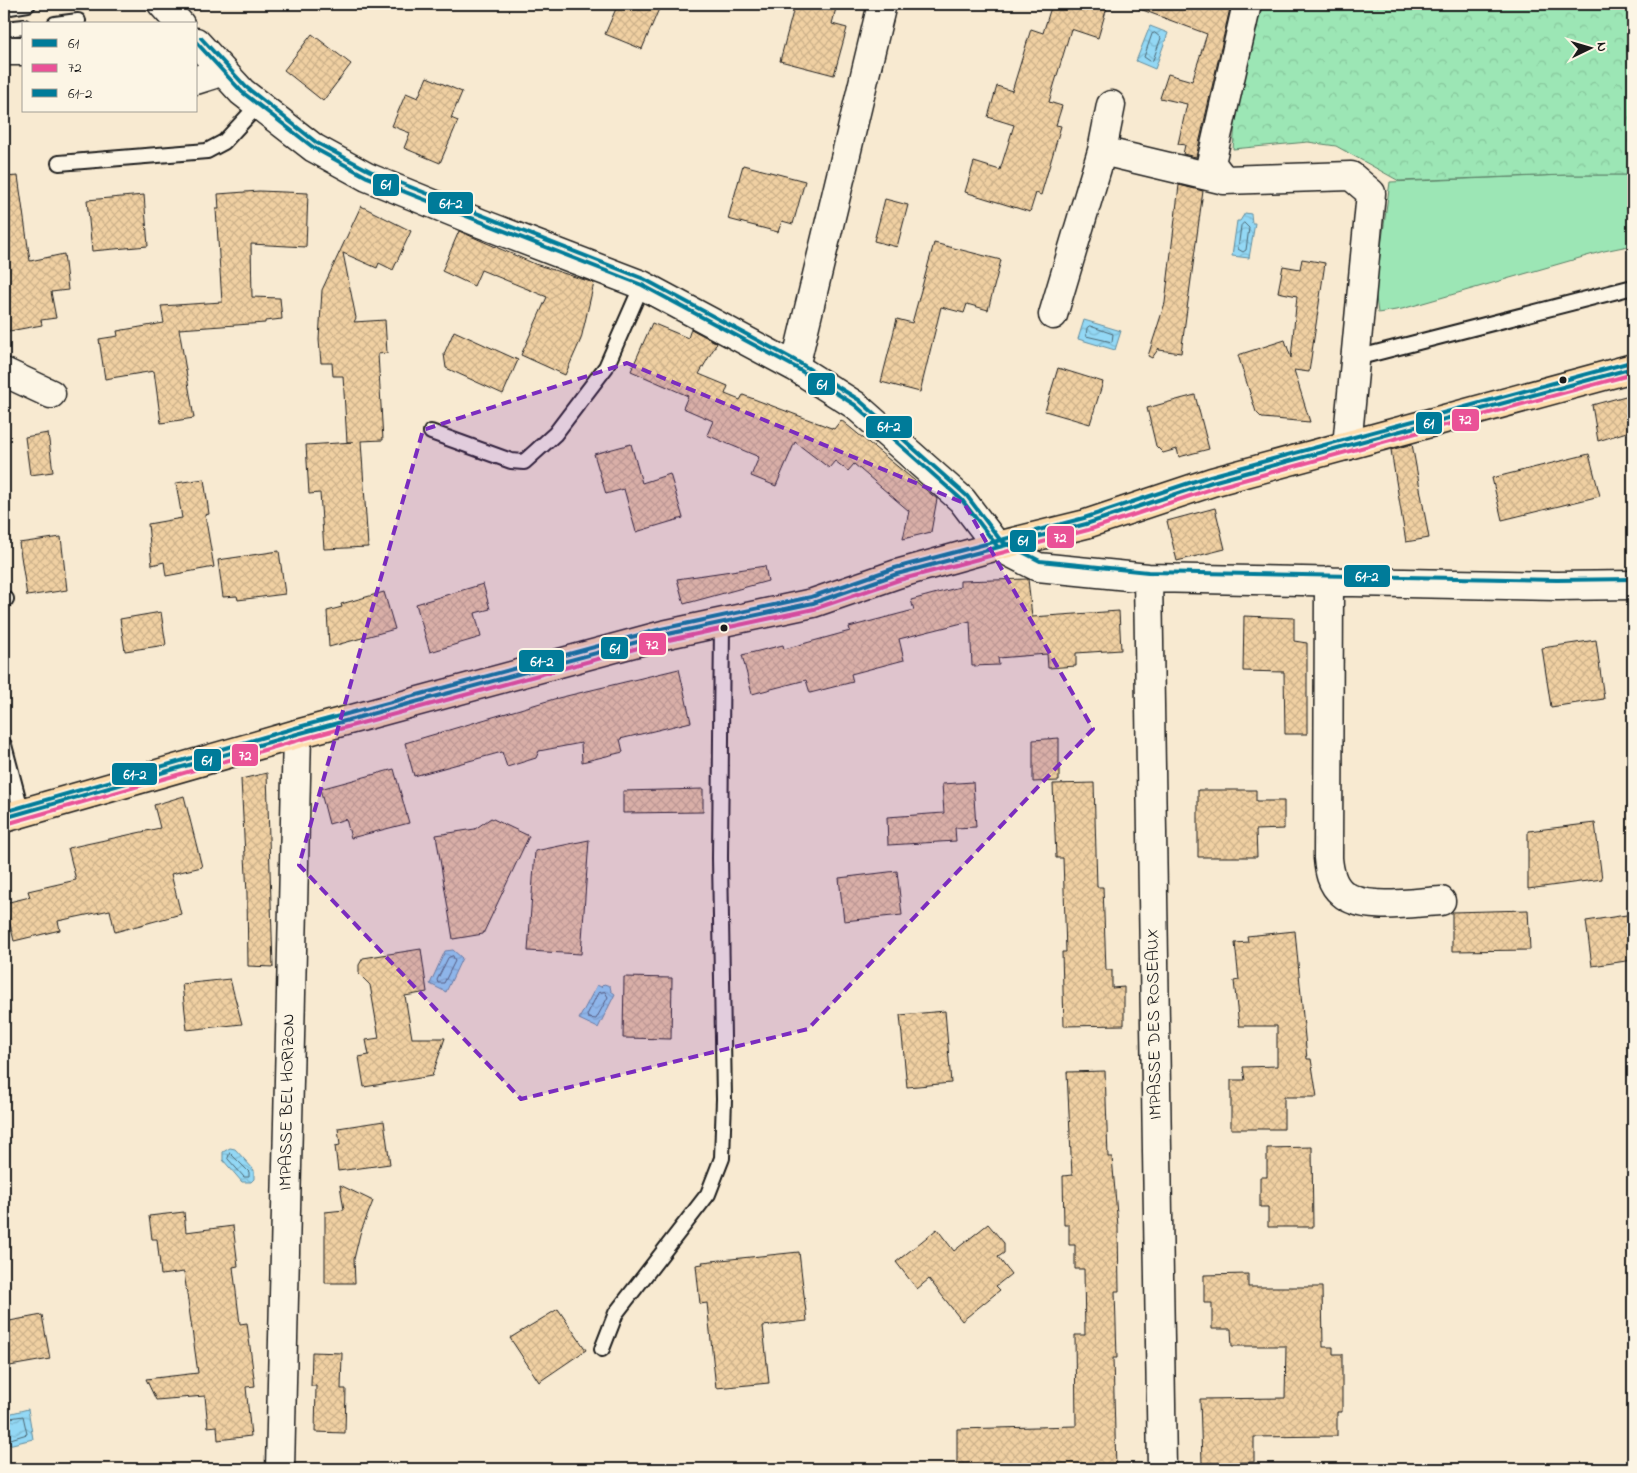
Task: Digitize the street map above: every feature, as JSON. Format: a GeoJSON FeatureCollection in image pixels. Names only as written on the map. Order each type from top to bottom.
{"type":"FeatureCollection","features":[{"type":"Feature","properties":{"kind":"main road"},"geometry":{"type":"LineString","coordinates":[[13,816],[297,734],[654,637],[813,603],[897,574],[1086,524],[1212,482],[1633,368]]}},
{"type":"Feature","properties":{"kind":"street"},"geometry":{"type":"LineString","coordinates":[[162,4],[178,22]]}},
{"type":"Feature","properties":{"kind":"street"},"geometry":{"type":"LineString","coordinates":[[795,367],[882,4]]}},
{"type":"Feature","properties":{"kind":"street"},"geometry":{"type":"LineString","coordinates":[[1224,180],[1212,163],[1247,4]]}},
{"type":"Feature","properties":{"kind":"street"},"geometry":{"type":"LineString","coordinates":[[198,44],[242,92],[314,148],[367,177],[480,223],[642,285],[795,367],[854,405],[954,493],[997,546],[1038,568],[1148,578],[1557,586],[1633,585]]}},
{"type":"Feature","properties":{"kind":"street"},"geometry":{"type":"LineString","coordinates":[[4,52],[22,51]]}},
{"type":"Feature","properties":{"kind":"street"},"geometry":{"type":"LineString","coordinates":[[198,79],[212,75],[220,68]]}},
{"type":"Feature","properties":{"kind":"street"},"geometry":{"type":"LineString","coordinates":[[1053,315],[1102,151],[1111,105]]}},
{"type":"Feature","properties":{"kind":"street"},"geometry":{"type":"LineString","coordinates":[[1102,151],[1224,180],[1351,176],[1371,192],[1347,446]]}},
{"type":"Feature","properties":{"kind":"street"},"geometry":{"type":"LineString","coordinates":[[4,372],[51,394]]}},
{"type":"Feature","properties":{"kind":"street","name":"IMPASSE DES ROSEAUX"},"geometry":{"type":"LineString","coordinates":[[1148,578],[1162,1469]]}},
{"type":"Feature","properties":{"kind":"street"},"geometry":{"type":"LineString","coordinates":[[1329,581],[1328,858],[1330,875],[1341,893],[1356,902],[1378,904],[1442,901]]}},
{"type":"Feature","properties":{"kind":"street","name":"IMPASSE BEL HORIZON"},"geometry":{"type":"LineString","coordinates":[[280,1469],[297,734]]}},
{"type":"Feature","properties":{"kind":"lane"},"geometry":{"type":"LineString","coordinates":[[4,8],[28,4]]}},
{"type":"Feature","properties":{"kind":"lane"},"geometry":{"type":"LineString","coordinates":[[70,22],[78,21]]}},
{"type":"Feature","properties":{"kind":"lane"},"geometry":{"type":"LineString","coordinates":[[4,29],[22,27]]}},
{"type":"Feature","properties":{"kind":"lane"},"geometry":{"type":"LineString","coordinates":[[58,163],[207,151],[224,142],[258,104]]}},
{"type":"Feature","properties":{"kind":"lane"},"geometry":{"type":"LineString","coordinates":[[431,432],[511,461],[524,462],[555,434],[606,367],[642,285]]}},
{"type":"Feature","properties":{"kind":"lane"},"geometry":{"type":"LineString","coordinates":[[1356,358],[1633,287]]}},
{"type":"Feature","properties":{"kind":"lane"},"geometry":{"type":"LineString","coordinates":[[602,1349],[616,1313],[708,1194],[722,1158],[724,1099],[720,858],[722,621]]}},
{"type":"Feature","properties":{"kind":"lane"},"geometry":{"type":"LineString","coordinates":[[4,745],[13,816]]}},
{"type":"Feature","properties":{"kind":"highlighted area"},"geometry":{"type":"Polygon","coordinates":[[[627,363],[964,503],[1093,729],[808,1029],[521,1099],[299,865],[423,430],[627,363]]]}},
{"type":"Feature","properties":{"kind":"green space"},"geometry":{"type":"Polygon","coordinates":[[[1259,4],[1633,4],[1633,175],[1565,175],[1399,181],[1336,146],[1308,142],[1233,149],[1240,56],[1259,4]]]}},
{"type":"Feature","properties":{"kind":"green space"},"geometry":{"type":"Polygon","coordinates":[[[1565,175],[1633,175],[1633,245],[1604,251],[1402,309],[1378,313],[1375,290],[1390,182],[1565,175]]]}},
{"type":"Feature","properties":{"kind":"water"},"geometry":{"type":"Polygon","coordinates":[[[1150,26],[1168,33],[1155,69],[1136,61],[1150,26]]]}},
{"type":"Feature","properties":{"kind":"water"},"geometry":{"type":"Polygon","coordinates":[[[1245,213],[1251,214],[1252,223],[1255,223],[1249,258],[1232,256],[1237,221],[1240,221],[1245,213]]]}},
{"type":"Feature","properties":{"kind":"water"},"geometry":{"type":"Polygon","coordinates":[[[1084,320],[1121,331],[1115,350],[1078,339],[1084,320]]]}},
{"type":"Feature","properties":{"kind":"water"},"geometry":{"type":"Polygon","coordinates":[[[453,950],[462,958],[446,992],[430,984],[445,951],[453,950]]]}},
{"type":"Feature","properties":{"kind":"water"},"geometry":{"type":"Polygon","coordinates":[[[604,984],[610,986],[611,991],[615,994],[598,1028],[579,1019],[597,985],[601,987],[604,984]]]}},
{"type":"Feature","properties":{"kind":"water"},"geometry":{"type":"Polygon","coordinates":[[[230,1148],[235,1149],[254,1170],[254,1179],[251,1182],[242,1182],[223,1160],[223,1152],[230,1148]]]}},
{"type":"Feature","properties":{"kind":"water"},"geometry":{"type":"Polygon","coordinates":[[[28,1409],[33,1439],[4,1446],[4,1415],[28,1409]]]}},
{"type":"Feature","properties":{"kind":"building"},"geometry":{"type":"Polygon","coordinates":[[[618,4],[661,4],[642,49],[605,34],[618,4]]]}},
{"type":"Feature","properties":{"kind":"building"},"geometry":{"type":"Polygon","coordinates":[[[795,4],[837,4],[832,24],[847,28],[834,75],[780,61],[795,4]]]}},
{"type":"Feature","properties":{"kind":"building"},"geometry":{"type":"Polygon","coordinates":[[[1052,4],[1108,4],[1098,38],[1071,29],[1049,102],[1062,106],[1056,125],[1061,126],[1041,195],[1036,193],[1030,212],[965,192],[974,162],[1000,170],[1014,125],[988,117],[997,86],[1012,91],[1031,29],[1043,33],[1052,4]]]}},
{"type":"Feature","properties":{"kind":"building"},"geometry":{"type":"Polygon","coordinates":[[[1133,4],[1231,4],[1196,157],[1183,154],[1185,145],[1178,144],[1187,104],[1160,98],[1168,74],[1192,81],[1207,34],[1132,6],[1133,4]]]}},
{"type":"Feature","properties":{"kind":"building"},"geometry":{"type":"Polygon","coordinates":[[[312,34],[351,64],[323,101],[284,70],[312,34]]]}},
{"type":"Feature","properties":{"kind":"building"},"geometry":{"type":"Polygon","coordinates":[[[427,77],[462,92],[451,118],[458,121],[440,163],[404,148],[410,133],[392,126],[406,93],[418,98],[427,77]]]}},
{"type":"Feature","properties":{"kind":"building"},"geometry":{"type":"Polygon","coordinates":[[[743,165],[805,181],[793,224],[782,221],[778,232],[728,219],[743,165]]]}},
{"type":"Feature","properties":{"kind":"building"},"geometry":{"type":"Polygon","coordinates":[[[18,176],[30,261],[64,254],[68,290],[51,292],[56,318],[41,320],[42,325],[4,332],[4,177],[18,176]]]}},
{"type":"Feature","properties":{"kind":"building"},"geometry":{"type":"Polygon","coordinates":[[[1179,185],[1203,191],[1181,353],[1159,350],[1159,348],[1152,358],[1148,356],[1165,303],[1179,185]]]}},
{"type":"Feature","properties":{"kind":"building"},"geometry":{"type":"Polygon","coordinates":[[[259,191],[308,193],[306,247],[251,244],[252,297],[280,298],[282,319],[265,321],[265,323],[179,329],[194,418],[161,423],[154,371],[105,379],[99,339],[118,336],[117,331],[164,323],[161,306],[222,302],[216,209],[219,209],[218,194],[259,191]]]}},
{"type":"Feature","properties":{"kind":"building"},"geometry":{"type":"Polygon","coordinates":[[[144,195],[148,246],[92,251],[87,200],[144,195]]]}},
{"type":"Feature","properties":{"kind":"building"},"geometry":{"type":"Polygon","coordinates":[[[885,199],[908,205],[897,247],[874,241],[885,199]]]}},
{"type":"Feature","properties":{"kind":"building"},"geometry":{"type":"Polygon","coordinates":[[[361,206],[411,231],[393,270],[379,263],[377,268],[343,253],[356,318],[354,322],[385,320],[387,353],[378,354],[383,440],[361,441],[368,547],[324,549],[320,493],[309,494],[306,445],[354,442],[347,442],[343,376],[333,376],[332,363],[321,363],[319,340],[322,290],[361,206]]]}},
{"type":"Feature","properties":{"kind":"building"},"geometry":{"type":"Polygon","coordinates":[[[459,231],[535,264],[594,283],[581,339],[565,375],[521,355],[547,297],[481,270],[474,286],[442,271],[459,231]]]}},
{"type":"Feature","properties":{"kind":"building"},"geometry":{"type":"Polygon","coordinates":[[[934,243],[1001,260],[988,310],[967,304],[964,313],[941,307],[920,392],[881,382],[897,319],[912,323],[934,243]]]}},
{"type":"Feature","properties":{"kind":"building"},"geometry":{"type":"Polygon","coordinates":[[[1302,259],[1325,263],[1309,372],[1294,370],[1310,422],[1262,418],[1256,412],[1238,355],[1285,340],[1291,358],[1297,296],[1278,292],[1283,266],[1300,269],[1302,259]]]}},
{"type":"Feature","properties":{"kind":"building"},"geometry":{"type":"Polygon","coordinates":[[[652,323],[688,338],[691,329],[717,343],[699,374],[728,386],[725,394],[740,400],[743,395],[834,429],[841,420],[937,499],[931,532],[903,539],[909,511],[854,464],[848,471],[835,461],[829,468],[795,442],[776,486],[751,476],[759,457],[707,435],[713,421],[683,408],[688,396],[631,371],[652,323]]]}},
{"type":"Feature","properties":{"kind":"building"},"geometry":{"type":"Polygon","coordinates":[[[454,331],[518,360],[503,394],[446,368],[444,354],[454,331]]]}},
{"type":"Feature","properties":{"kind":"building"},"geometry":{"type":"Polygon","coordinates":[[[1058,368],[1103,382],[1090,424],[1045,411],[1058,368]]]}},
{"type":"Feature","properties":{"kind":"building"},"geometry":{"type":"Polygon","coordinates":[[[1633,394],[1633,430],[1598,441],[1592,405],[1633,394]]]}},
{"type":"Feature","properties":{"kind":"building"},"geometry":{"type":"Polygon","coordinates":[[[1195,395],[1209,449],[1179,457],[1177,449],[1163,453],[1156,446],[1147,408],[1195,395]]]}},
{"type":"Feature","properties":{"kind":"building"},"geometry":{"type":"Polygon","coordinates":[[[48,433],[53,472],[30,475],[25,437],[48,433]]]}},
{"type":"Feature","properties":{"kind":"building"},"geometry":{"type":"Polygon","coordinates":[[[631,444],[642,483],[670,474],[683,518],[636,532],[624,489],[606,494],[594,454],[631,444]]]}},
{"type":"Feature","properties":{"kind":"building"},"geometry":{"type":"Polygon","coordinates":[[[1412,444],[1429,538],[1406,542],[1391,450],[1412,444]]]}},
{"type":"Feature","properties":{"kind":"building"},"geometry":{"type":"Polygon","coordinates":[[[1589,454],[1600,496],[1502,520],[1492,478],[1589,454]]]}},
{"type":"Feature","properties":{"kind":"building"},"geometry":{"type":"Polygon","coordinates":[[[204,479],[209,514],[205,515],[214,567],[166,576],[164,562],[152,565],[148,524],[182,518],[176,483],[204,479]]]}},
{"type":"Feature","properties":{"kind":"building"},"geometry":{"type":"Polygon","coordinates":[[[1215,508],[1225,549],[1177,561],[1167,521],[1215,508]]]}},
{"type":"Feature","properties":{"kind":"building"},"geometry":{"type":"Polygon","coordinates":[[[61,537],[67,590],[27,596],[19,543],[61,537]]]}},
{"type":"Feature","properties":{"kind":"building"},"geometry":{"type":"Polygon","coordinates":[[[279,551],[285,594],[238,600],[237,596],[223,597],[218,560],[279,551]]]}},
{"type":"Feature","properties":{"kind":"building"},"geometry":{"type":"Polygon","coordinates":[[[765,566],[768,581],[684,604],[677,579],[765,566]]]}},
{"type":"Feature","properties":{"kind":"building"},"geometry":{"type":"Polygon","coordinates":[[[1028,579],[1032,617],[1119,611],[1121,650],[1076,653],[1076,666],[1048,668],[1047,654],[998,658],[999,665],[972,666],[970,621],[899,639],[904,660],[851,674],[853,682],[810,693],[806,680],[752,694],[742,655],[783,645],[784,649],[850,631],[849,627],[914,610],[911,600],[960,587],[960,581],[1028,579]]]}},
{"type":"Feature","properties":{"kind":"building"},"geometry":{"type":"Polygon","coordinates":[[[483,584],[490,609],[475,613],[481,637],[430,652],[416,604],[483,584]]]}},
{"type":"Feature","properties":{"kind":"building"},"geometry":{"type":"Polygon","coordinates":[[[384,592],[395,629],[329,647],[327,611],[342,607],[341,604],[384,592]]]}},
{"type":"Feature","properties":{"kind":"building"},"geometry":{"type":"Polygon","coordinates":[[[161,612],[166,645],[125,651],[120,619],[161,612]]]}},
{"type":"Feature","properties":{"kind":"building"},"geometry":{"type":"Polygon","coordinates":[[[1244,616],[1294,618],[1294,641],[1307,643],[1307,734],[1285,734],[1284,672],[1243,671],[1244,616]]]}},
{"type":"Feature","properties":{"kind":"building"},"geometry":{"type":"Polygon","coordinates":[[[1596,640],[1604,699],[1551,707],[1542,648],[1596,640]]]}},
{"type":"Feature","properties":{"kind":"building"},"geometry":{"type":"Polygon","coordinates":[[[679,669],[691,722],[620,739],[623,752],[582,762],[581,743],[539,751],[536,758],[507,767],[502,752],[414,776],[405,743],[554,699],[679,669]]]}},
{"type":"Feature","properties":{"kind":"building"},"geometry":{"type":"Polygon","coordinates":[[[1059,738],[1059,781],[1033,782],[1033,740],[1059,738]]]}},
{"type":"Feature","properties":{"kind":"building"},"geometry":{"type":"Polygon","coordinates":[[[394,769],[409,823],[351,838],[346,819],[329,824],[320,789],[394,769]]]}},
{"type":"Feature","properties":{"kind":"building"},"geometry":{"type":"Polygon","coordinates":[[[267,773],[273,967],[248,966],[247,894],[241,779],[267,773]]]}},
{"type":"Feature","properties":{"kind":"building"},"geometry":{"type":"Polygon","coordinates":[[[973,782],[976,827],[955,828],[956,841],[888,845],[887,817],[944,813],[942,784],[973,782]]]}},
{"type":"Feature","properties":{"kind":"building"},"geometry":{"type":"Polygon","coordinates":[[[1094,783],[1097,887],[1103,887],[1106,970],[1112,970],[1112,988],[1124,987],[1124,1025],[1064,1026],[1062,952],[1066,952],[1063,858],[1056,858],[1053,784],[1094,783]]]}},
{"type":"Feature","properties":{"kind":"building"},"geometry":{"type":"Polygon","coordinates":[[[703,789],[703,812],[623,813],[623,791],[703,789]]]}},
{"type":"Feature","properties":{"kind":"building"},"geometry":{"type":"Polygon","coordinates":[[[1198,790],[1256,790],[1256,801],[1284,801],[1284,829],[1256,830],[1257,857],[1198,857],[1198,790]]]}},
{"type":"Feature","properties":{"kind":"building"},"geometry":{"type":"Polygon","coordinates":[[[184,796],[202,867],[171,874],[181,914],[115,932],[110,910],[58,921],[60,930],[14,941],[5,903],[30,897],[28,891],[76,880],[68,848],[160,828],[154,805],[184,796]]]}},
{"type":"Feature","properties":{"kind":"building"},"geometry":{"type":"Polygon","coordinates":[[[491,818],[529,836],[483,934],[453,939],[436,835],[475,829],[491,818]]]}},
{"type":"Feature","properties":{"kind":"building"},"geometry":{"type":"Polygon","coordinates":[[[1595,823],[1602,879],[1528,889],[1528,831],[1595,823]]]}},
{"type":"Feature","properties":{"kind":"building"},"geometry":{"type":"Polygon","coordinates":[[[589,840],[581,954],[528,951],[535,851],[589,840]]]}},
{"type":"Feature","properties":{"kind":"building"},"geometry":{"type":"Polygon","coordinates":[[[897,871],[902,915],[844,921],[839,878],[897,871]]]}},
{"type":"Feature","properties":{"kind":"building"},"geometry":{"type":"Polygon","coordinates":[[[1528,910],[1530,950],[1452,951],[1452,912],[1528,910]]]}},
{"type":"Feature","properties":{"kind":"building"},"geometry":{"type":"Polygon","coordinates":[[[1633,914],[1633,960],[1592,966],[1586,921],[1633,914]]]}},
{"type":"Feature","properties":{"kind":"building"},"geometry":{"type":"Polygon","coordinates":[[[1295,931],[1307,1059],[1311,1059],[1317,1097],[1284,1097],[1284,1129],[1231,1129],[1231,1080],[1245,1080],[1243,1067],[1277,1066],[1277,1026],[1239,1026],[1234,981],[1239,980],[1235,943],[1248,942],[1247,936],[1295,931]]]}},
{"type":"Feature","properties":{"kind":"building"},"geometry":{"type":"Polygon","coordinates":[[[421,949],[427,992],[405,996],[412,1038],[445,1038],[432,1076],[364,1087],[359,1057],[369,1055],[366,1040],[379,1038],[370,985],[359,974],[359,965],[363,958],[421,949]]]}},
{"type":"Feature","properties":{"kind":"building"},"geometry":{"type":"Polygon","coordinates":[[[624,977],[672,978],[671,1039],[623,1038],[624,977]]]}},
{"type":"Feature","properties":{"kind":"building"},"geometry":{"type":"Polygon","coordinates":[[[230,979],[242,1024],[187,1030],[182,984],[230,979]]]}},
{"type":"Feature","properties":{"kind":"building"},"geometry":{"type":"Polygon","coordinates":[[[945,1011],[951,1083],[907,1087],[900,1015],[945,1011]]]}},
{"type":"Feature","properties":{"kind":"building"},"geometry":{"type":"Polygon","coordinates":[[[1105,1071],[1108,1157],[1112,1157],[1118,1226],[1119,1291],[1115,1291],[1117,1358],[1113,1358],[1116,1469],[957,1469],[957,1429],[1076,1426],[1075,1335],[1085,1335],[1084,1269],[1075,1269],[1075,1245],[1069,1245],[1069,1225],[1064,1225],[1063,1176],[1072,1175],[1067,1072],[1105,1071]]]}},
{"type":"Feature","properties":{"kind":"building"},"geometry":{"type":"Polygon","coordinates":[[[384,1121],[390,1164],[338,1171],[335,1146],[340,1145],[338,1128],[384,1121]]]}},
{"type":"Feature","properties":{"kind":"building"},"geometry":{"type":"Polygon","coordinates":[[[1312,1147],[1313,1227],[1268,1227],[1268,1207],[1260,1207],[1260,1177],[1267,1177],[1267,1148],[1312,1147]]]}},
{"type":"Feature","properties":{"kind":"building"},"geometry":{"type":"Polygon","coordinates":[[[340,1185],[373,1201],[360,1234],[354,1259],[355,1283],[325,1283],[325,1212],[344,1210],[340,1185]]]}},
{"type":"Feature","properties":{"kind":"building"},"geometry":{"type":"Polygon","coordinates":[[[184,1212],[186,1232],[233,1226],[238,1266],[233,1267],[240,1324],[247,1323],[255,1386],[246,1387],[251,1436],[218,1440],[217,1426],[208,1427],[205,1396],[156,1400],[146,1379],[198,1373],[184,1272],[161,1275],[157,1239],[152,1239],[149,1216],[184,1212]]]}},
{"type":"Feature","properties":{"kind":"building"},"geometry":{"type":"Polygon","coordinates":[[[988,1224],[1004,1243],[1004,1253],[998,1257],[1011,1274],[996,1286],[1000,1290],[962,1321],[929,1279],[917,1289],[896,1262],[937,1229],[954,1251],[988,1224]]]}},
{"type":"Feature","properties":{"kind":"building"},"geometry":{"type":"Polygon","coordinates":[[[799,1252],[807,1321],[763,1326],[769,1383],[716,1388],[707,1303],[700,1304],[696,1265],[703,1264],[702,1262],[799,1252]]]}},
{"type":"Feature","properties":{"kind":"building"},"geometry":{"type":"Polygon","coordinates":[[[1248,1274],[1248,1287],[1322,1287],[1323,1347],[1333,1347],[1333,1354],[1342,1354],[1342,1412],[1337,1412],[1337,1436],[1254,1437],[1254,1462],[1202,1463],[1200,1399],[1285,1398],[1286,1346],[1232,1346],[1231,1329],[1212,1329],[1212,1303],[1204,1303],[1204,1275],[1248,1274]]]}},
{"type":"Feature","properties":{"kind":"building"},"geometry":{"type":"Polygon","coordinates":[[[558,1309],[586,1350],[539,1382],[510,1338],[558,1309]]]}},
{"type":"Feature","properties":{"kind":"building"},"geometry":{"type":"Polygon","coordinates":[[[42,1315],[50,1359],[4,1367],[4,1322],[42,1315]]]}},
{"type":"Feature","properties":{"kind":"building"},"geometry":{"type":"Polygon","coordinates":[[[312,1352],[342,1353],[341,1389],[346,1389],[345,1433],[315,1432],[316,1386],[311,1386],[312,1352]]]}},
{"type":"Feature","properties":{"kind":"transit line","name":"61-2"},"geometry":{"type":"LineString","coordinates":[[201,38],[246,87],[317,143],[370,171],[644,279],[798,362],[859,400],[967,496],[1001,541],[1040,561],[1148,572],[1557,580],[1633,579]]}},
{"type":"Feature","properties":{"kind":"transit line","name":"61"},"geometry":{"type":"LineString","coordinates":[[198,44],[242,92],[314,148],[367,177],[642,285],[795,367],[855,405],[962,500],[997,546]]}},
{"type":"Feature","properties":{"kind":"transit line","name":"61-2"},"geometry":{"type":"LineString","coordinates":[[4,812],[295,728],[661,629],[811,597],[895,568],[1084,518],[1210,476],[1631,362]]}},
{"type":"Feature","properties":{"kind":"transit line","name":"61"},"geometry":{"type":"LineString","coordinates":[[4,818],[297,734],[663,635],[813,603],[897,574],[1086,524],[1212,482],[1633,368]]}},
{"type":"Feature","properties":{"kind":"transit line","name":"72"},"geometry":{"type":"LineString","coordinates":[[6,824],[299,740],[664,641],[814,609],[899,580],[1088,530],[1214,488],[1633,374]]}}]}
